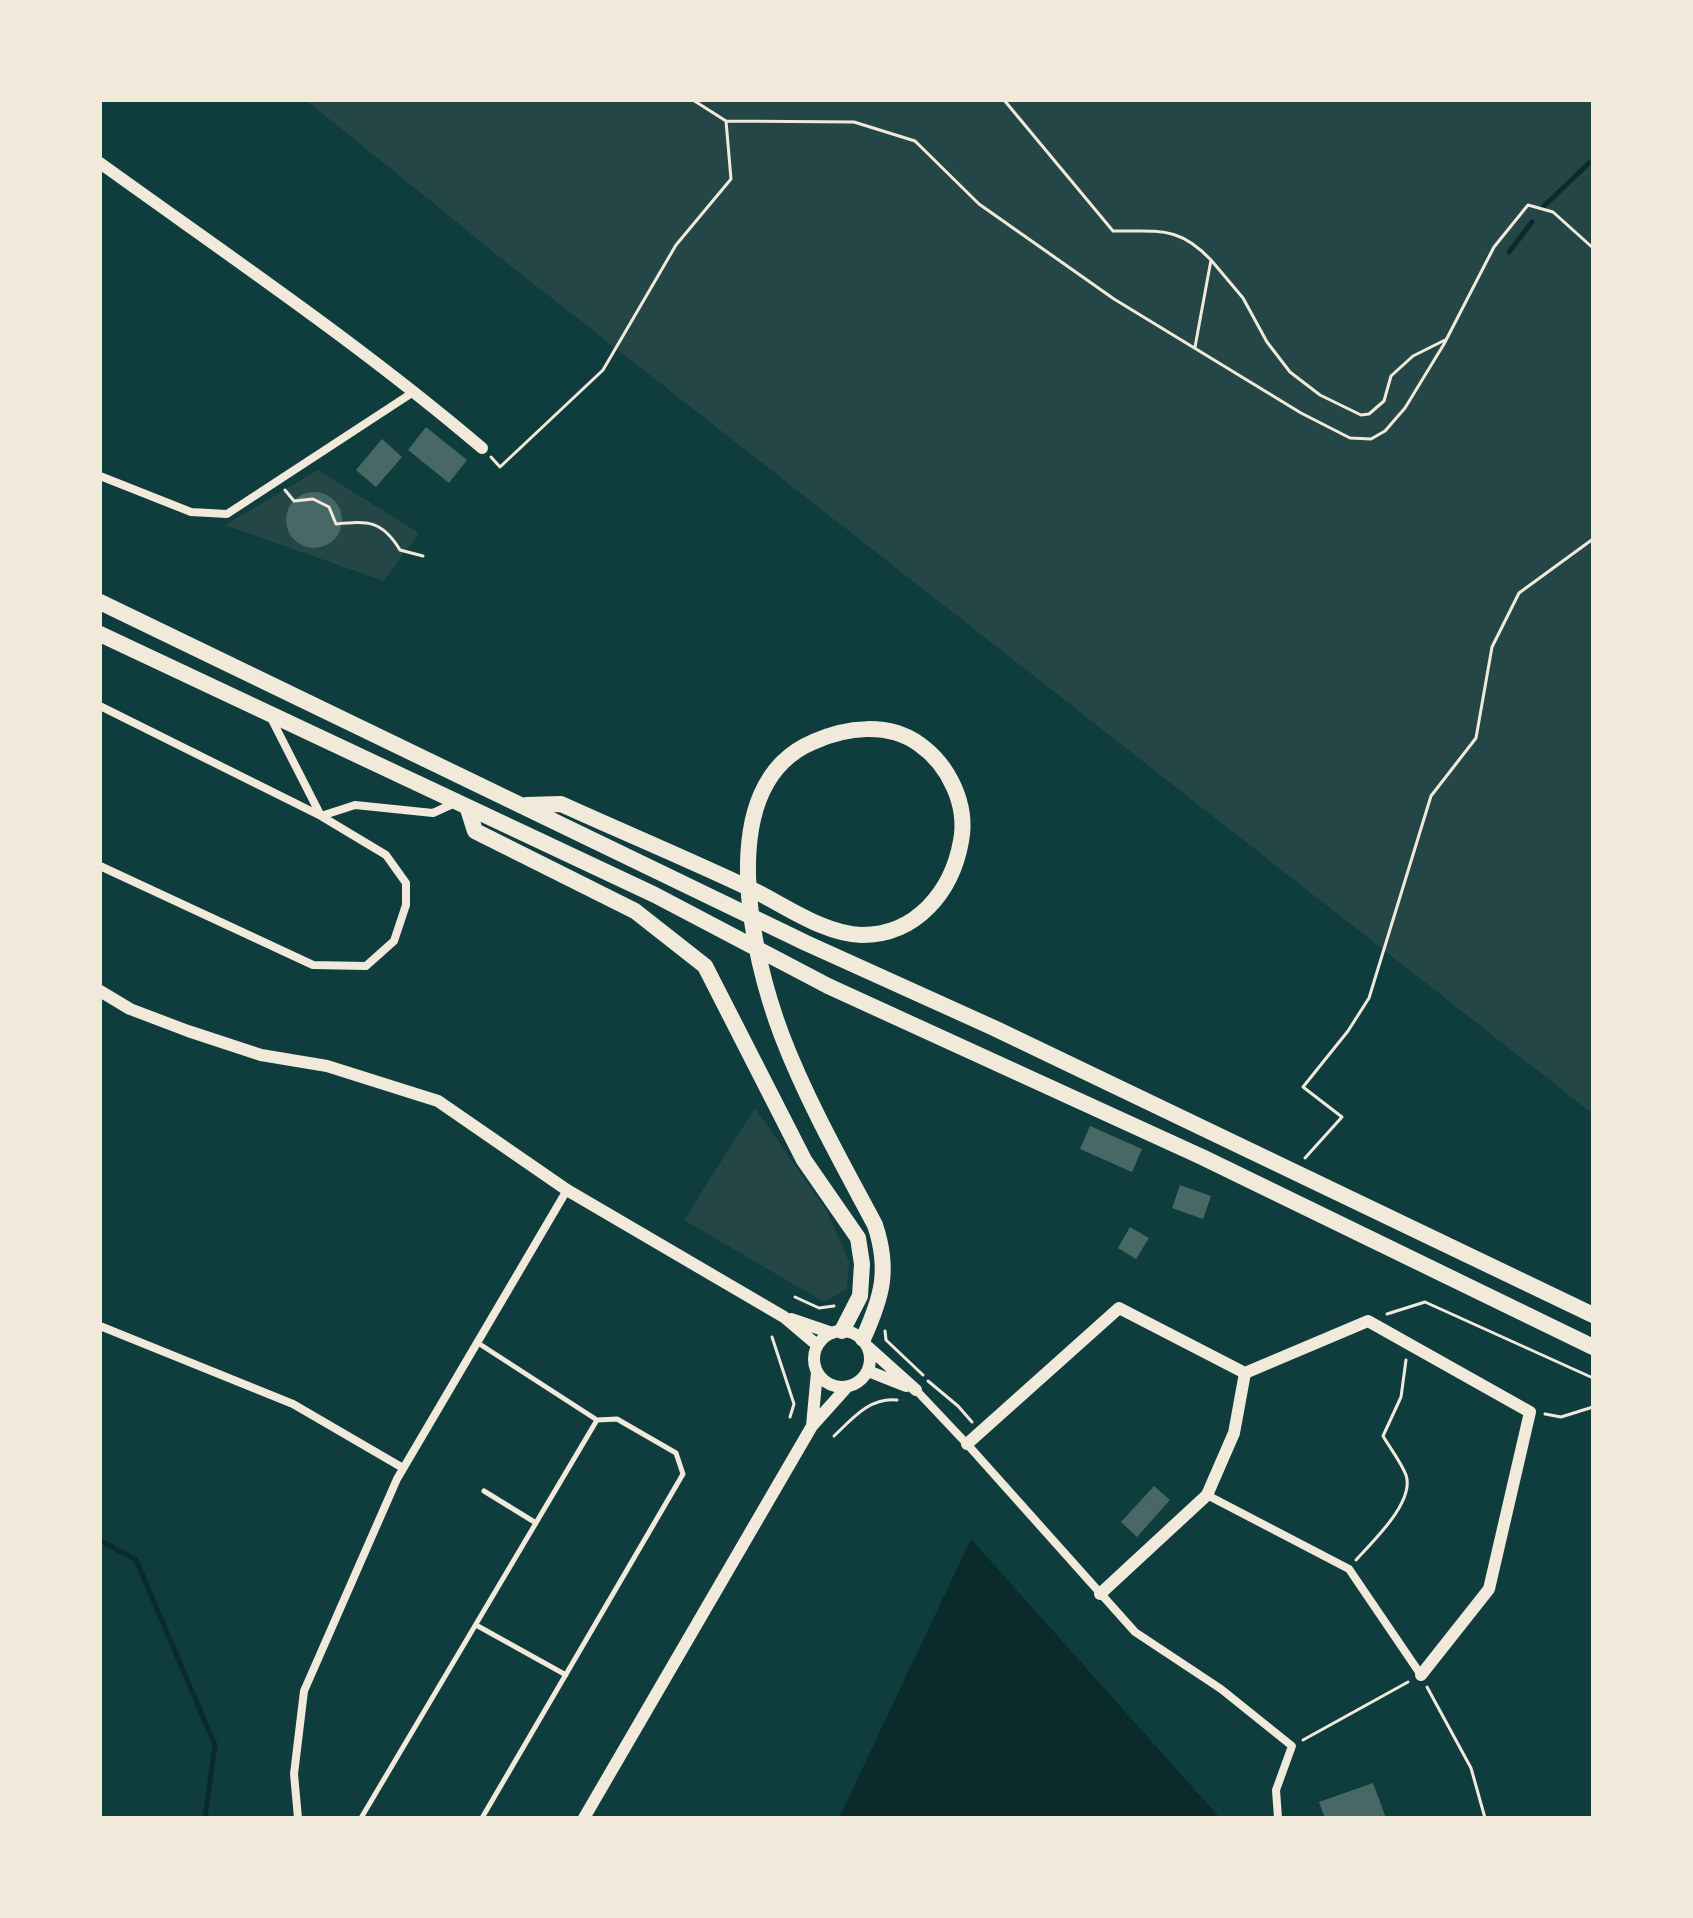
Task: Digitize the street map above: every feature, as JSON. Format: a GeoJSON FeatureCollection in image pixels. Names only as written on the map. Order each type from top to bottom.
{"type":"FeatureCollection","features":[{"type":"Feature","properties":{"kind":"main road"},"geometry":{"type":"LineString","coordinates":[[100,602],[806,943],[994,1028],[1593,1315]]}},
{"type":"Feature","properties":{"kind":"main road"},"geometry":{"type":"LineString","coordinates":[[100,634],[655,895],[828,986],[1202,1157],[1593,1347]]}},
{"type":"Feature","properties":{"kind":"main road"},"geometry":{"type":"LineString","coordinates":[[520,805],[561,804],[837,931],[876,934],[916,918],[946,887],[962,840],[962,819],[959,800],[942,764],[918,743],[892,731],[860,729],[810,742],[787,757],[767,781],[754,810],[749,848],[750,901],[765,983],[799,1078],[875,1225],[883,1248],[884,1276],[865,1343]]}},
{"type":"Feature","properties":{"kind":"main road"},"geometry":{"type":"LineString","coordinates":[[461,806],[475,831],[635,911],[705,966],[804,1160],[858,1238],[862,1264],[860,1296],[837,1332]]}},
{"type":"Feature","properties":{"kind":"street"},"geometry":{"type":"LineString","coordinates":[[100,163],[415,391],[482,448]]}},
{"type":"Feature","properties":{"kind":"street"},"geometry":{"type":"LineString","coordinates":[[100,476],[191,512],[227,514],[415,391]]}},
{"type":"Feature","properties":{"kind":"street"},"geometry":{"type":"LineString","coordinates":[[100,706],[321,816],[386,855],[406,883],[406,905],[394,941],[366,966],[313,965],[100,866]]}},
{"type":"Feature","properties":{"kind":"street"},"geometry":{"type":"LineString","coordinates":[[270,715],[321,816]]}},
{"type":"Feature","properties":{"kind":"street"},"geometry":{"type":"LineString","coordinates":[[321,816],[355,805],[433,813],[461,806]]}},
{"type":"Feature","properties":{"kind":"street"},"geometry":{"type":"LineString","coordinates":[[100,991],[130,1009],[261,1055],[327,1066],[438,1101],[567,1190],[784,1317],[817,1345]]}},
{"type":"Feature","properties":{"kind":"street"},"geometry":{"type":"LineString","coordinates":[[298,1818],[294,1774],[304,1691],[403,1468],[567,1190]]}},
{"type":"Feature","properties":{"kind":"street"},"geometry":{"type":"LineString","coordinates":[[967,1444],[1119,1308],[1245,1373]]}},
{"type":"Feature","properties":{"kind":"street"},"geometry":{"type":"LineString","coordinates":[[784,1317],[837,1332],[849,1332],[865,1343],[916,1390],[967,1444],[1135,1632],[1221,1689],[1292,1746],[1276,1790],[1278,1818]]}},
{"type":"Feature","properties":{"kind":"street"},"geometry":{"type":"LineString","coordinates":[[1207,1495],[1349,1569],[1421,1675],[1489,1589],[1530,1412],[1368,1321],[1245,1373]]}},
{"type":"Feature","properties":{"kind":"street"},"geometry":{"type":"LineString","coordinates":[[100,1326],[293,1404],[403,1468]]}},
{"type":"Feature","properties":{"kind":"street"},"geometry":{"type":"LineString","coordinates":[[812,1426],[817,1372],[814,1354],[817,1345],[837,1332]]}},
{"type":"Feature","properties":{"kind":"street"},"geometry":{"type":"LineString","coordinates":[[584,1818],[812,1426],[847,1387],[863,1379],[868,1371],[870,1355],[865,1343]]}},
{"type":"Feature","properties":{"kind":"street"},"geometry":{"type":"LineString","coordinates":[[868,1371],[916,1390]]}},
{"type":"Feature","properties":{"kind":"street"},"geometry":{"type":"LineString","coordinates":[[817,1372],[830,1385],[847,1387]]}},
{"type":"Feature","properties":{"kind":"street"},"geometry":{"type":"LineString","coordinates":[[1100,1594],[1207,1495],[1234,1433],[1245,1373]]}},
{"type":"Feature","properties":{"kind":"lane"},"geometry":{"type":"LineString","coordinates":[[477,1342],[597,1420],[617,1419],[676,1453],[683,1474],[482,1818]]}},
{"type":"Feature","properties":{"kind":"lane"},"geometry":{"type":"LineString","coordinates":[[361,1818],[597,1420]]}},
{"type":"Feature","properties":{"kind":"lane"},"geometry":{"type":"LineString","coordinates":[[484,1491],[536,1523]]}},
{"type":"Feature","properties":{"kind":"lane"},"geometry":{"type":"LineString","coordinates":[[475,1625],[566,1675]]}},
{"type":"Feature","properties":{"kind":"path"},"geometry":{"type":"LineString","coordinates":[[693,100],[726,121],[854,122],[915,141],[979,204],[1114,299],[1301,413],[1350,438],[1371,439],[1385,431],[1405,408],[1447,338],[1494,247],[1528,205],[1553,212],[1593,248]]}},
{"type":"Feature","properties":{"kind":"path"},"geometry":{"type":"LineString","coordinates":[[1004,100],[1113,231],[1174,232],[1197,244],[1243,298],[1267,342],[1290,372],[1320,395],[1361,415],[1369,414],[1384,401],[1391,376],[1413,356],[1447,338]]}},
{"type":"Feature","properties":{"kind":"path"},"geometry":{"type":"LineString","coordinates":[[482,448],[500,467],[603,370],[676,245],[731,179],[726,121]]}},
{"type":"Feature","properties":{"kind":"path"},"geometry":{"type":"LineString","coordinates":[[1195,347],[1211,260]]}},
{"type":"Feature","properties":{"kind":"path"},"geometry":{"type":"LineString","coordinates":[[278,481],[294,501],[313,499],[329,507],[336,524],[364,522],[389,532],[400,550],[423,556]]}},
{"type":"Feature","properties":{"kind":"path"},"geometry":{"type":"LineString","coordinates":[[1293,1171],[1342,1117],[1303,1087],[1348,1031],[1369,998],[1431,796],[1476,738],[1492,647],[1519,593],[1593,539]]}},
{"type":"Feature","properties":{"kind":"path"},"geometry":{"type":"LineString","coordinates":[[795,1297],[819,1308],[834,1306]]}},
{"type":"Feature","properties":{"kind":"path"},"geometry":{"type":"LineString","coordinates":[[1368,1321],[1425,1302],[1593,1378]]}},
{"type":"Feature","properties":{"kind":"path"},"geometry":{"type":"LineString","coordinates":[[885,1327],[886,1340],[958,1406],[980,1432]]}},
{"type":"Feature","properties":{"kind":"path"},"geometry":{"type":"LineString","coordinates":[[772,1337],[794,1404],[790,1417]]}},
{"type":"Feature","properties":{"kind":"path"},"geometry":{"type":"LineString","coordinates":[[1349,1569],[1406,1497],[1407,1476],[1383,1436],[1401,1397],[1409,1344]]}},
{"type":"Feature","properties":{"kind":"path"},"geometry":{"type":"LineString","coordinates":[[834,1436],[861,1410],[884,1399],[903,1401]]}},
{"type":"Feature","properties":{"kind":"path"},"geometry":{"type":"LineString","coordinates":[[1530,1412],[1561,1417],[1593,1407]]}},
{"type":"Feature","properties":{"kind":"path"},"geometry":{"type":"LineString","coordinates":[[1292,1746],[1421,1675],[1471,1768],[1485,1818]]}},
{"type":"Feature","properties":{"kind":"shaded area"},"geometry":{"type":"Polygon","coordinates":[[[306,100],[1593,100],[1593,1114],[512,267],[306,100]]]}},
{"type":"Feature","properties":{"kind":"shaded area"},"geometry":{"type":"Polygon","coordinates":[[[318,470],[419,533],[384,581],[225,525],[318,470]]]}},
{"type":"Feature","properties":{"kind":"shaded area"},"geometry":{"type":"Polygon","coordinates":[[[755,1108],[827,1211],[849,1262],[847,1289],[824,1302],[684,1220],[755,1108]]]}},
{"type":"Feature","properties":{"kind":"shaded area"},"geometry":{"type":"Polygon","coordinates":[[[971,1539],[1220,1818],[839,1818],[971,1539]]]}},
{"type":"Feature","properties":{"kind":"building"},"geometry":{"type":"Polygon","coordinates":[[[426,427],[467,460],[449,483],[408,450],[426,427]]]}},
{"type":"Feature","properties":{"kind":"building"},"geometry":{"type":"Polygon","coordinates":[[[382,439],[402,457],[376,487],[356,470],[382,439]]]}},
{"type":"Feature","properties":{"kind":"building"},"geometry":{"type":"Polygon","coordinates":[[[314,492],[334,500],[342,520],[334,540],[314,548],[294,540],[286,520],[294,500],[314,492]]]}},
{"type":"Feature","properties":{"kind":"building"},"geometry":{"type":"Polygon","coordinates":[[[1090,1126],[1142,1149],[1132,1172],[1080,1149],[1090,1126]]]}},
{"type":"Feature","properties":{"kind":"building"},"geometry":{"type":"Polygon","coordinates":[[[1180,1185],[1211,1196],[1203,1219],[1172,1208],[1180,1185]]]}},
{"type":"Feature","properties":{"kind":"building"},"geometry":{"type":"Polygon","coordinates":[[[1130,1227],[1149,1238],[1136,1259],[1118,1248],[1130,1227]]]}},
{"type":"Feature","properties":{"kind":"building"},"geometry":{"type":"Polygon","coordinates":[[[1154,1486],[1170,1500],[1137,1537],[1121,1522],[1154,1486]]]}},
{"type":"Feature","properties":{"kind":"building"},"geometry":{"type":"Polygon","coordinates":[[[1373,1783],[1386,1818],[1325,1818],[1319,1802],[1373,1783]]]}},
{"type":"Feature","properties":{"kind":"waterway"},"geometry":{"type":"LineString","coordinates":[[1543,207],[1589,163]]}},
{"type":"Feature","properties":{"kind":"waterway"},"geometry":{"type":"LineString","coordinates":[[1509,252],[1532,222]]}},
{"type":"Feature","properties":{"kind":"waterway"},"geometry":{"type":"LineString","coordinates":[[100,1540],[136,1560],[215,1745],[205,1818]]}}]}
